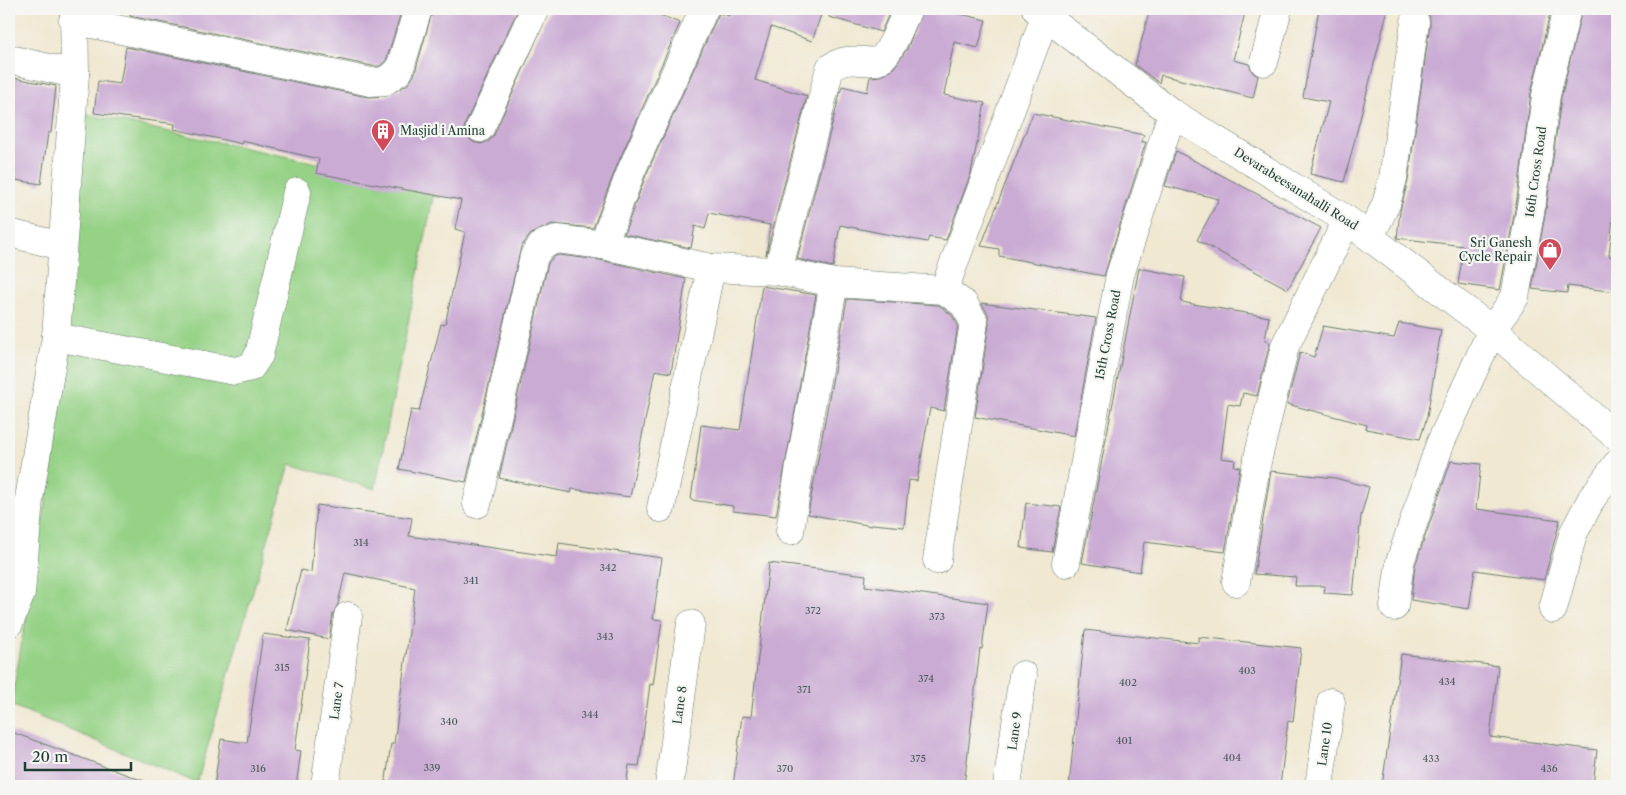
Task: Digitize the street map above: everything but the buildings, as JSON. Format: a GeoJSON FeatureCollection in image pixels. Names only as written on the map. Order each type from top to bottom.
{"type":"FeatureCollection","features":[{"type":"Feature","properties":{"kind":"street"},"geometry":{"type":"LineString","coordinates":[[9,623],[21,593],[19,495],[56,337],[75,74],[73,14],[371,82],[385,81],[399,71],[418,9]]}},
{"type":"Feature","properties":{"kind":"street"},"geometry":{"type":"LineString","coordinates":[[480,128],[535,9]]}},
{"type":"Feature","properties":{"kind":"street"},"geometry":{"type":"LineString","coordinates":[[603,245],[632,169],[704,9]]}},
{"type":"Feature","properties":{"kind":"street"},"geometry":{"type":"LineString","coordinates":[[778,271],[830,68],[846,59],[875,62],[884,57],[908,9]]}},
{"type":"Feature","properties":{"kind":"street"},"geometry":{"type":"LineString","coordinates":[[1264,62],[1278,9]]}},
{"type":"Feature","properties":{"kind":"street","name":"16th Cross Road"},"geometry":{"type":"LineString","coordinates":[[1394,607],[1400,562],[1440,444],[1492,330],[1515,297],[1525,250],[1546,95],[1567,9]]}},
{"type":"Feature","properties":{"kind":"street"},"geometry":{"type":"LineString","coordinates":[[944,290],[1041,13]]}},
{"type":"Feature","properties":{"kind":"street","name":"Devarabeesanahalli Road"},"geometry":{"type":"LineString","coordinates":[[1041,13],[1172,113],[1347,220],[1492,330],[1617,437]]}},
{"type":"Feature","properties":{"kind":"street"},"geometry":{"type":"LineString","coordinates":[[1370,237],[1386,204],[1393,179],[1415,22]]}},
{"type":"Feature","properties":{"kind":"street"},"geometry":{"type":"LineString","coordinates":[[9,59],[75,74]]}},
{"type":"Feature","properties":{"kind":"street","name":"15th Cross Road"},"geometry":{"type":"LineString","coordinates":[[1066,563],[1120,275],[1172,113]]}},
{"type":"Feature","properties":{"kind":"street"},"geometry":{"type":"LineString","coordinates":[[56,337],[235,371],[251,367],[259,356],[297,192]]}},
{"type":"Feature","properties":{"kind":"street"},"geometry":{"type":"LineString","coordinates":[[1236,582],[1256,466],[1285,346],[1347,220]]}},
{"type":"Feature","properties":{"kind":"street"},"geometry":{"type":"LineString","coordinates":[[9,233],[62,246]]}},
{"type":"Feature","properties":{"kind":"street"},"geometry":{"type":"LineString","coordinates":[[477,504],[534,256],[543,244],[557,239],[603,245],[710,268],[778,271],[834,283],[944,290],[964,304],[974,322],[937,560]]}},
{"type":"Feature","properties":{"kind":"street"},"geometry":{"type":"LineString","coordinates":[[660,508],[710,268]]}},
{"type":"Feature","properties":{"kind":"street"},"geometry":{"type":"LineString","coordinates":[[790,531],[800,465],[834,283]]}},
{"type":"Feature","properties":{"kind":"street"},"geometry":{"type":"LineString","coordinates":[[1553,609],[1573,534],[1592,498],[1617,464]]}},
{"type":"Feature","properties":{"kind":"street","name":"Lane 7"},"geometry":{"type":"LineString","coordinates":[[325,786],[348,616]]}},
{"type":"Feature","properties":{"kind":"street","name":"Lane 8"},"geometry":{"type":"LineString","coordinates":[[669,786],[691,624]]}},
{"type":"Feature","properties":{"kind":"street","name":"Lane 9"},"geometry":{"type":"LineString","coordinates":[[1007,786],[1023,675]]}},
{"type":"Feature","properties":{"kind":"street","name":"Lane 10"},"geometry":{"type":"LineString","coordinates":[[1319,786],[1331,702]]}},
{"type":"Feature","properties":{"kind":"green space"},"geometry":{"type":"Polygon","coordinates":[[[85,114],[435,188],[375,489],[290,464],[197,783],[11,705],[57,436],[85,114]]]}},
{"type":"Feature","properties":{"kind":"place","name":"Masjid i Amina"},"geometry":{"type":"Point","coordinates":[383,152]}},
{"type":"Feature","properties":{"kind":"place","name":"Sri Ganesh Cycle Repair"},"geometry":{"type":"Point","coordinates":[1550,271]}}]}
